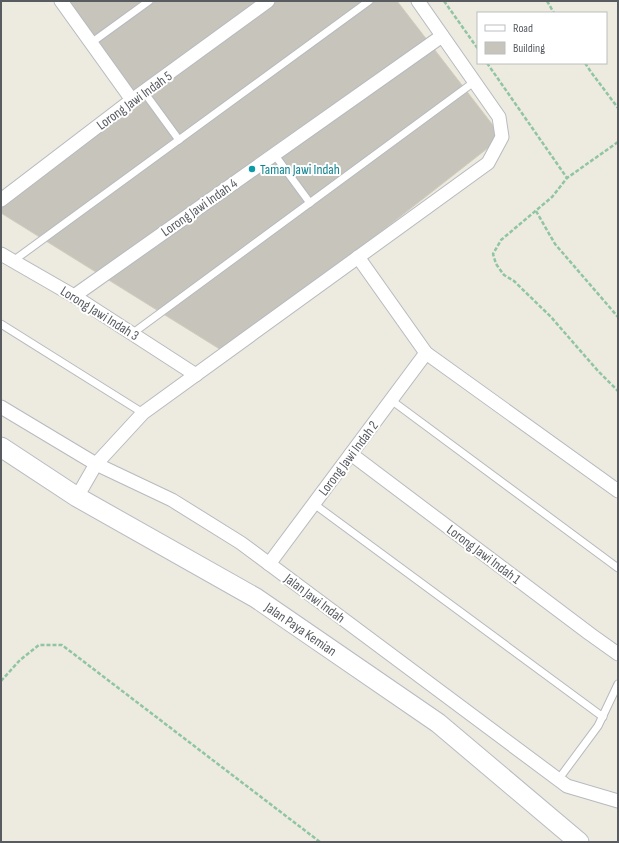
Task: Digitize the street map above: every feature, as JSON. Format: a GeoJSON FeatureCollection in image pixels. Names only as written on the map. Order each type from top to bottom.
{"type":"FeatureCollection","features":[{"type":"Feature","properties":{"kind":"main road","name":"Jalan Paya Kemian"},"geometry":{"type":"LineString","coordinates":[[1,447],[77,497],[269,606],[438,723],[579,842]]}},
{"type":"Feature","properties":{"kind":"street"},"geometry":{"type":"LineString","coordinates":[[61,1],[132,100]]}},
{"type":"Feature","properties":{"kind":"street","name":"Lorong Jawi Indah 5"},"geometry":{"type":"LineString","coordinates":[[1,200],[132,100],[268,1]]}},
{"type":"Feature","properties":{"kind":"street"},"geometry":{"type":"LineString","coordinates":[[77,497],[96,464],[143,413],[488,163],[502,137],[499,117],[418,1]]}},
{"type":"Feature","properties":{"kind":"street","name":"Lorong Jawi Indah 4"},"geometry":{"type":"LineString","coordinates":[[74,296],[442,36]]}},
{"type":"Feature","properties":{"kind":"street","name":"Lorong Jawi Indah 3"},"geometry":{"type":"LineString","coordinates":[[1,254],[74,296],[196,375]]}},
{"type":"Feature","properties":{"kind":"street"},"geometry":{"type":"LineString","coordinates":[[358,257],[426,353],[618,491]]}},
{"type":"Feature","properties":{"kind":"street","name":"Lorong Jawi Indah 2"},"geometry":{"type":"LineString","coordinates":[[269,564],[426,353]]}},
{"type":"Feature","properties":{"kind":"street","name":"Jalan Jawi Indah"},"geometry":{"type":"LineString","coordinates":[[1,407],[96,464],[172,500],[241,542],[558,780],[567,786],[618,801]]}},
{"type":"Feature","properties":{"kind":"street","name":"Lorong Jawi Indah 1"},"geometry":{"type":"LineString","coordinates":[[351,454],[618,654]]}},
{"type":"Feature","properties":{"kind":"lane"},"geometry":{"type":"LineString","coordinates":[[91,43],[149,1]]}},
{"type":"Feature","properties":{"kind":"lane"},"geometry":{"type":"LineString","coordinates":[[13,261],[369,1]]}},
{"type":"Feature","properties":{"kind":"lane"},"geometry":{"type":"LineString","coordinates":[[133,333],[474,82]]}},
{"type":"Feature","properties":{"kind":"lane"},"geometry":{"type":"LineString","coordinates":[[144,92],[179,140]]}},
{"type":"Feature","properties":{"kind":"lane"},"geometry":{"type":"LineString","coordinates":[[274,154],[310,203]]}},
{"type":"Feature","properties":{"kind":"lane"},"geometry":{"type":"LineString","coordinates":[[1,324],[143,413]]}},
{"type":"Feature","properties":{"kind":"lane"},"geometry":{"type":"LineString","coordinates":[[391,400],[618,568]]}},
{"type":"Feature","properties":{"kind":"lane"},"geometry":{"type":"LineString","coordinates":[[314,504],[603,717]]}},
{"type":"Feature","properties":{"kind":"lane"},"geometry":{"type":"LineString","coordinates":[[558,780],[598,726],[618,684]]}},
{"type":"Feature","properties":{"kind":"path"},"geometry":{"type":"LineString","coordinates":[[444,1],[477,48]]}},
{"type":"Feature","properties":{"kind":"path"},"geometry":{"type":"LineString","coordinates":[[547,1],[553,12]]}},
{"type":"Feature","properties":{"kind":"path"},"geometry":{"type":"LineString","coordinates":[[489,64],[567,178]]}},
{"type":"Feature","properties":{"kind":"path"},"geometry":{"type":"LineString","coordinates":[[586,64],[618,108]]}},
{"type":"Feature","properties":{"kind":"path"},"geometry":{"type":"LineString","coordinates":[[618,142],[567,178],[552,197],[501,240],[493,254],[496,264],[504,275],[514,282],[551,317],[598,371],[618,391]]}},
{"type":"Feature","properties":{"kind":"path"},"geometry":{"type":"LineString","coordinates":[[536,211],[555,244],[618,317]]}},
{"type":"Feature","properties":{"kind":"path"},"geometry":{"type":"LineString","coordinates":[[1,681],[20,660],[39,645],[62,645],[320,842]]}},
{"type":"Feature","properties":{"kind":"building","name":"Taman Jawi Indah"},"geometry":{"type":"Polygon","coordinates":[[[58,1],[397,1],[502,137],[226,353],[1,213],[1,200],[132,100],[58,1]]]}},
{"type":"Feature","properties":{"kind":"place","name":"Taman Jawi Indah"},"geometry":{"type":"Point","coordinates":[252,169]}}]}
